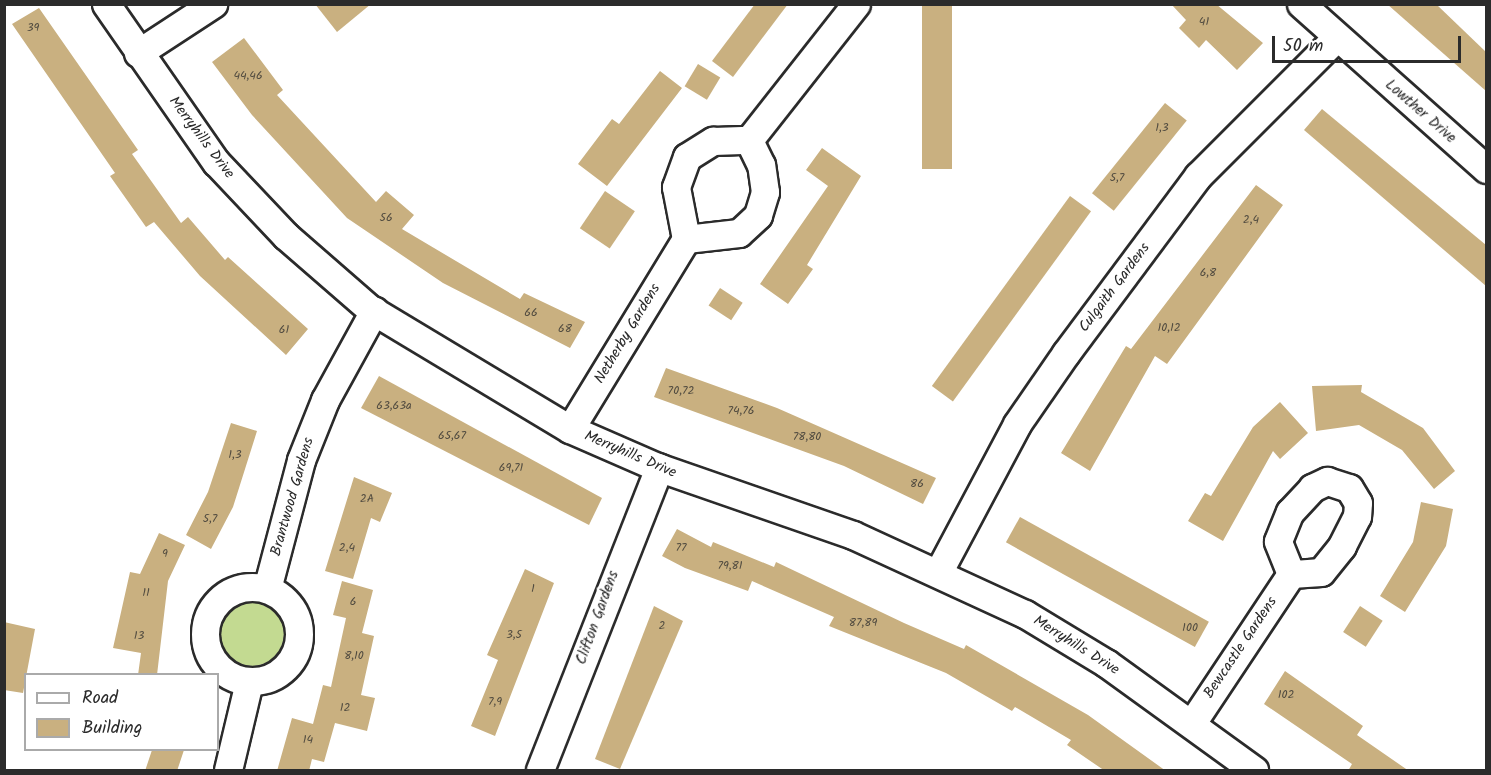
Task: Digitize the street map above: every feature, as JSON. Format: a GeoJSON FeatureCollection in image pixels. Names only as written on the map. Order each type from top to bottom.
{"type":"FeatureCollection","features":[{"type":"Feature","properties":{"kind":"street","name":"Merryhills Drive"},"geometry":{"type":"LineString","coordinates":[[106,4],[216,162],[286,236],[374,311],[570,429],[659,468],[939,572],[1025,614],[1192,723],[1254,771]]}},
{"type":"Feature","properties":{"kind":"street"},"geometry":{"type":"LineString","coordinates":[[138,53],[213,4]]}},
{"type":"Feature","properties":{"kind":"street"},"geometry":{"type":"LineString","coordinates":[[749,140],[856,4]]}},
{"type":"Feature","properties":{"kind":"street","name":"Lowther Drive"},"geometry":{"type":"LineString","coordinates":[[1301,4],[1336,38],[1486,169]]}},
{"type":"Feature","properties":{"kind":"street","name":"Culgaith Gardens"},"geometry":{"type":"LineString","coordinates":[[939,572],[1017,424],[1101,306],[1198,176],[1336,38]]}},
{"type":"Feature","properties":{"kind":"street"},"geometry":{"type":"LineString","coordinates":[[749,140],[762,165],[765,192],[758,215],[739,233],[686,239],[676,187],[687,157],[713,141],[749,140]]}},
{"type":"Feature","properties":{"kind":"street","name":"Netherby Gardens"},"geometry":{"type":"LineString","coordinates":[[570,429],[686,239]]}},
{"type":"Feature","properties":{"kind":"street","name":"Brantwood Gardens"},"geometry":{"type":"LineString","coordinates":[[267,589],[301,460],[325,400],[374,311]]}},
{"type":"Feature","properties":{"kind":"street","name":"Clifton Gardens"},"geometry":{"type":"LineString","coordinates":[[540,771],[659,468]]}},
{"type":"Feature","properties":{"kind":"street","name":"Bewcastle Gardens"},"geometry":{"type":"LineString","coordinates":[[1192,723],[1291,574]]}},
{"type":"Feature","properties":{"kind":"street"},"geometry":{"type":"LineString","coordinates":[[251,586],[267,589],[291,607],[298,643],[278,674],[249,682],[227,674],[210,656],[205,625],[221,598],[251,586]]}},
{"type":"Feature","properties":{"kind":"street"},"geometry":{"type":"LineString","coordinates":[[228,771],[249,682]]}},
{"type":"Feature","properties":{"kind":"green space"},"geometry":{"type":"Polygon","coordinates":[[[246,602],[258,602],[275,611],[282,622],[284,634],[282,646],[275,657],[258,666],[246,666],[234,661],[225,652],[220,640],[220,628],[225,616],[234,607],[246,602]]]}},
{"type":"Feature","properties":{"kind":"building"},"geometry":{"type":"Polygon","coordinates":[[[315,4],[371,4],[337,32],[315,4]]]}},
{"type":"Feature","properties":{"kind":"building"},"geometry":{"type":"Polygon","coordinates":[[[755,4],[788,4],[733,77],[712,61],[755,4]]]}},
{"type":"Feature","properties":{"kind":"building"},"geometry":{"type":"Polygon","coordinates":[[[922,4],[952,4],[952,169],[922,169],[922,4]]]}},
{"type":"Feature","properties":{"kind":"building"},"geometry":{"type":"Polygon","coordinates":[[[1171,4],[1216,4],[1263,43],[1237,70],[1206,40],[1199,48],[1179,28],[1186,20],[1171,4]]]}},
{"type":"Feature","properties":{"kind":"building"},"geometry":{"type":"Polygon","coordinates":[[[1387,4],[1436,4],[1486,52],[1486,91],[1387,4]]]}},
{"type":"Feature","properties":{"kind":"building"},"geometry":{"type":"Polygon","coordinates":[[[39,8],[138,150],[132,154],[181,223],[188,217],[225,260],[228,257],[308,329],[286,355],[200,276],[154,222],[146,227],[110,176],[115,173],[12,24],[39,8]]]}},
{"type":"Feature","properties":{"kind":"building"},"geometry":{"type":"Polygon","coordinates":[[[244,38],[283,90],[277,95],[376,202],[386,191],[414,215],[402,229],[520,299],[524,293],[585,322],[570,348],[443,283],[347,218],[252,115],[212,62],[244,38]]]}},
{"type":"Feature","properties":{"kind":"building"},"geometry":{"type":"Polygon","coordinates":[[[698,64],[720,77],[707,100],[685,86],[698,64]]]}},
{"type":"Feature","properties":{"kind":"building"},"geometry":{"type":"Polygon","coordinates":[[[660,71],[682,88],[607,186],[578,164],[612,119],[619,124],[660,71]]]}},
{"type":"Feature","properties":{"kind":"building"},"geometry":{"type":"Polygon","coordinates":[[[1165,103],[1187,121],[1114,211],[1092,193],[1165,103]]]}},
{"type":"Feature","properties":{"kind":"building"},"geometry":{"type":"Polygon","coordinates":[[[1322,109],[1486,245],[1486,286],[1304,130],[1322,109]]]}},
{"type":"Feature","properties":{"kind":"building"},"geometry":{"type":"Polygon","coordinates":[[[822,148],[861,176],[807,265],[813,269],[788,304],[760,284],[828,186],[806,170],[822,148]]]}},
{"type":"Feature","properties":{"kind":"building"},"geometry":{"type":"Polygon","coordinates":[[[1256,185],[1283,205],[1167,364],[1155,356],[1090,471],[1061,453],[1126,346],[1131,349],[1256,185]]]}},
{"type":"Feature","properties":{"kind":"building"},"geometry":{"type":"Polygon","coordinates":[[[605,191],[635,211],[610,248],[580,228],[605,191]]]}},
{"type":"Feature","properties":{"kind":"building"},"geometry":{"type":"Polygon","coordinates":[[[1070,196],[1091,211],[953,401],[932,386],[1070,196]]]}},
{"type":"Feature","properties":{"kind":"building"},"geometry":{"type":"Polygon","coordinates":[[[720,288],[743,303],[731,320],[709,306],[720,288]]]}},
{"type":"Feature","properties":{"kind":"building"},"geometry":{"type":"Polygon","coordinates":[[[666,368],[777,408],[936,478],[923,504],[844,466],[654,397],[666,368]]]}},
{"type":"Feature","properties":{"kind":"building"},"geometry":{"type":"Polygon","coordinates":[[[379,376],[602,498],[589,525],[361,408],[379,376]]]}},
{"type":"Feature","properties":{"kind":"building"},"geometry":{"type":"Polygon","coordinates":[[[1362,385],[1361,392],[1423,428],[1455,471],[1434,489],[1402,450],[1359,425],[1316,431],[1312,386],[1362,385]]]}},
{"type":"Feature","properties":{"kind":"building"},"geometry":{"type":"Polygon","coordinates":[[[1280,402],[1308,433],[1280,459],[1273,451],[1223,541],[1188,521],[1205,493],[1211,496],[1253,427],[1280,402]]]}},
{"type":"Feature","properties":{"kind":"building"},"geometry":{"type":"Polygon","coordinates":[[[231,423],[257,431],[233,507],[211,549],[186,535],[208,492],[231,423]]]}},
{"type":"Feature","properties":{"kind":"building"},"geometry":{"type":"Polygon","coordinates":[[[354,477],[392,493],[380,522],[371,518],[353,579],[325,571],[354,477]]]}},
{"type":"Feature","properties":{"kind":"building"},"geometry":{"type":"Polygon","coordinates":[[[1421,502],[1453,509],[1446,546],[1405,612],[1380,596],[1413,542],[1421,502]]]}},
{"type":"Feature","properties":{"kind":"building"},"geometry":{"type":"Polygon","coordinates":[[[1020,517],[1209,622],[1195,647],[1006,542],[1020,517]]]}},
{"type":"Feature","properties":{"kind":"building"},"geometry":{"type":"Polygon","coordinates":[[[677,529],[711,547],[713,542],[774,567],[776,562],[904,623],[964,649],[966,645],[1088,715],[1166,771],[1105,771],[1067,745],[1071,740],[1015,707],[1012,711],[946,673],[829,626],[834,617],[752,581],[748,591],[685,568],[662,556],[677,529]]]}},
{"type":"Feature","properties":{"kind":"building"},"geometry":{"type":"Polygon","coordinates":[[[159,533],[185,545],[168,581],[157,673],[138,673],[141,653],[113,648],[130,572],[140,574],[159,533]]]}},
{"type":"Feature","properties":{"kind":"building"},"geometry":{"type":"Polygon","coordinates":[[[525,569],[554,583],[495,736],[471,726],[498,660],[487,655],[525,569]]]}},
{"type":"Feature","properties":{"kind":"building"},"geometry":{"type":"Polygon","coordinates":[[[342,581],[373,590],[362,633],[374,636],[361,695],[375,698],[367,731],[335,723],[324,762],[312,759],[309,771],[277,771],[292,718],[313,724],[323,685],[331,687],[346,618],[333,615],[342,581]]]}},
{"type":"Feature","properties":{"kind":"building"},"geometry":{"type":"Polygon","coordinates":[[[654,606],[683,621],[620,769],[595,759],[654,606]]]}},
{"type":"Feature","properties":{"kind":"building"},"geometry":{"type":"Polygon","coordinates":[[[1360,606],[1383,621],[1366,647],[1343,632],[1360,606]]]}},
{"type":"Feature","properties":{"kind":"building"},"geometry":{"type":"Polygon","coordinates":[[[4,622],[35,629],[27,673],[24,673],[23,693],[4,690],[4,622]]]}},
{"type":"Feature","properties":{"kind":"building"},"geometry":{"type":"Polygon","coordinates":[[[1285,671],[1363,726],[1357,735],[1409,771],[1348,771],[1352,764],[1264,704],[1285,671]]]}},
{"type":"Feature","properties":{"kind":"building"},"geometry":{"type":"Polygon","coordinates":[[[152,751],[184,751],[177,771],[145,771],[152,751]]]}}]}
